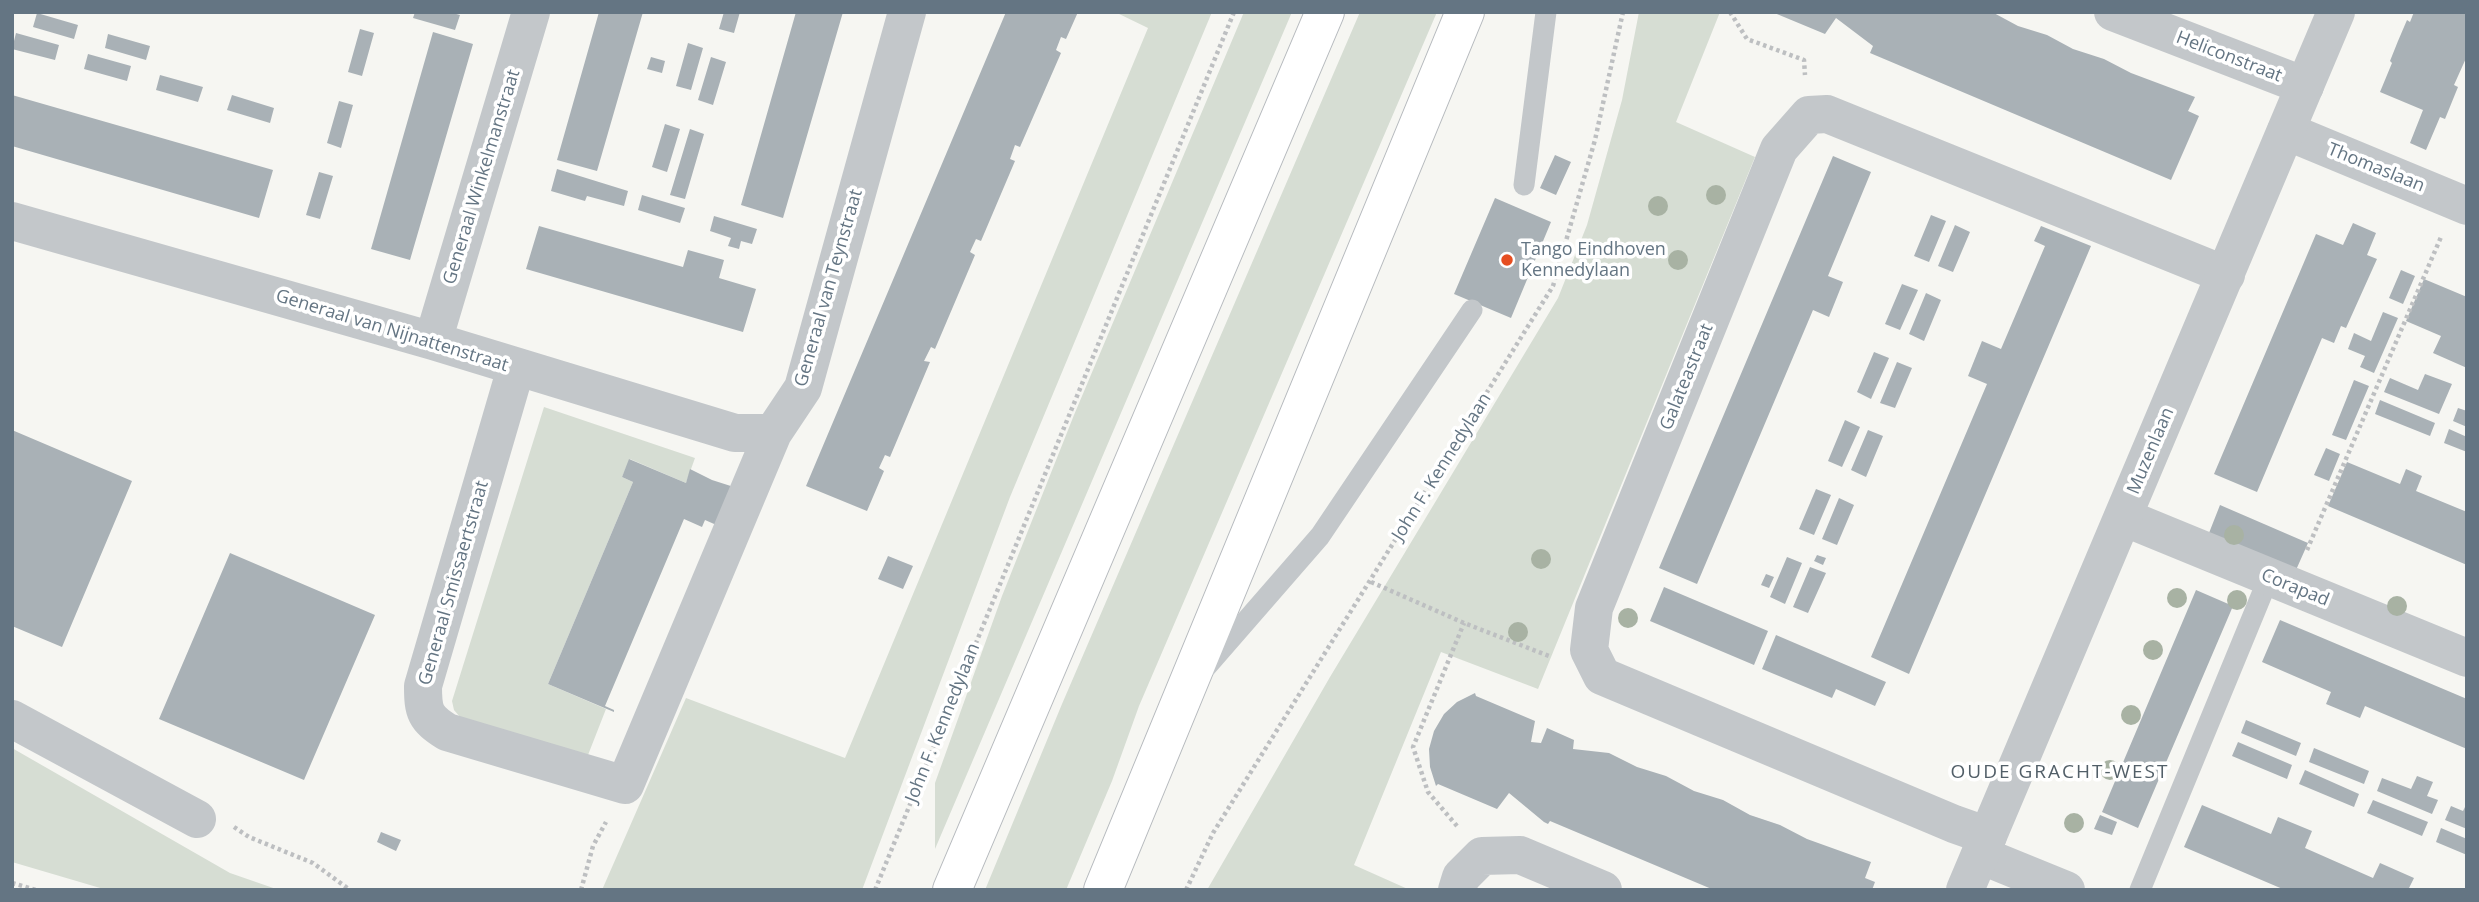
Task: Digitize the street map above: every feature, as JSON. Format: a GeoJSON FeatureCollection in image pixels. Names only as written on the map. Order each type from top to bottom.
{"type":"FeatureCollection","features":[{"type":"Feature","properties":{"kind":"main road"},"geometry":{"type":"LineString","coordinates":[[952,890],[1325,12]]}},
{"type":"Feature","properties":{"kind":"main road"},"geometry":{"type":"LineString","coordinates":[[1103,890],[1465,12]]}},
{"type":"Feature","properties":{"kind":"street","name":"Generaal Winkelmanstraat"},"geometry":{"type":"LineString","coordinates":[[433,341],[531,12]]}},
{"type":"Feature","properties":{"kind":"street","name":"Generaal van Teynstraat"},"geometry":{"type":"LineString","coordinates":[[625,785],[773,433],[803,388],[907,12]]}},
{"type":"Feature","properties":{"kind":"street","name":"Heliconstraat"},"geometry":{"type":"LineString","coordinates":[[2113,12],[2305,86]]}},
{"type":"Feature","properties":{"kind":"street","name":"Muzenlaan"},"geometry":{"type":"LineString","coordinates":[[1965,890],[2336,12]]}},
{"type":"Feature","properties":{"kind":"street"},"geometry":{"type":"LineString","coordinates":[[1809,115],[1827,114],[2225,275]]}},
{"type":"Feature","properties":{"kind":"street","name":"Galateastraat"},"geometry":{"type":"LineString","coordinates":[[1602,676],[1589,650],[1594,608],[1779,149],[1809,115]]}},
{"type":"Feature","properties":{"kind":"street","name":"Thomaslaan"},"geometry":{"type":"LineString","coordinates":[[2286,131],[2463,194]]}},
{"type":"Feature","properties":{"kind":"street","name":"Generaal van Nijnattenstraat"},"geometry":{"type":"LineString","coordinates":[[12,221],[433,341],[736,433],[773,433]]}},
{"type":"Feature","properties":{"kind":"street","name":"Generaal Smissaertstraat"},"geometry":{"type":"LineString","coordinates":[[516,368],[423,686],[423,708],[431,723],[447,732],[625,785]]}},
{"type":"Feature","properties":{"kind":"street","name":"Corapad"},"geometry":{"type":"LineString","coordinates":[[2123,517],[2467,659]]}},
{"type":"Feature","properties":{"kind":"street"},"geometry":{"type":"LineString","coordinates":[[1602,676],[1954,824],[1984,845],[2066,890]]}},
{"type":"Feature","properties":{"kind":"street"},"geometry":{"type":"LineString","coordinates":[[12,719],[197,819]]}},
{"type":"Feature","properties":{"kind":"street"},"geometry":{"type":"LineString","coordinates":[[1457,890],[1461,877],[1482,856],[1520,855],[1603,890]]}},
{"type":"Feature","properties":{"kind":"lane"},"geometry":{"type":"LineString","coordinates":[[1524,185],[1546,12]]}},
{"type":"Feature","properties":{"kind":"lane"},"geometry":{"type":"LineString","coordinates":[[1188,687],[1320,536],[1472,310]]}},
{"type":"Feature","properties":{"kind":"lane"},"geometry":{"type":"LineString","coordinates":[[2140,890],[2280,582]]}},
{"type":"Feature","properties":{"kind":"path","name":"John F. Kennedylaan"},"geometry":{"type":"LineString","coordinates":[[874,890],[1234,12]]}},
{"type":"Feature","properties":{"kind":"path","name":"John F. Kennedylaan"},"geometry":{"type":"LineString","coordinates":[[1186,890],[1213,833],[1553,286],[1595,140],[1623,12]]}},
{"type":"Feature","properties":{"kind":"path"},"geometry":{"type":"LineString","coordinates":[[1730,12],[1747,39],[1804,61],[1809,115]]}},
{"type":"Feature","properties":{"kind":"path"},"geometry":{"type":"LineString","coordinates":[[2280,582],[2463,194]]}},
{"type":"Feature","properties":{"kind":"path"},"geometry":{"type":"LineString","coordinates":[[1371,582],[1464,623],[1602,676]]}},
{"type":"Feature","properties":{"kind":"path"},"geometry":{"type":"LineString","coordinates":[[1464,623],[1413,747],[1428,792],[1482,856]]}},
{"type":"Feature","properties":{"kind":"path"},"geometry":{"type":"LineString","coordinates":[[581,890],[593,846],[625,785]]}},
{"type":"Feature","properties":{"kind":"path"},"geometry":{"type":"LineString","coordinates":[[197,819],[220,817],[249,837],[313,863],[350,890]]}},
{"type":"Feature","properties":{"kind":"path"},"geometry":{"type":"LineString","coordinates":[[12,883],[36,890]]}},
{"type":"Feature","properties":{"kind":"shaded area"},"geometry":{"type":"Polygon","coordinates":[[[1115,12],[1212,12],[1010,497],[862,890],[602,890],[686,698],[845,758],[1148,28],[1115,12]]]}},
{"type":"Feature","properties":{"kind":"shaded area"},"geometry":{"type":"Polygon","coordinates":[[[1244,12],[1292,12],[935,849],[935,783],[1002,596],[1074,415],[1244,12]]]}},
{"type":"Feature","properties":{"kind":"shaded area"},"geometry":{"type":"Polygon","coordinates":[[[1360,12],[1437,12],[1139,706],[1112,781],[1066,890],[985,890],[1062,704],[1360,12]]]}},
{"type":"Feature","properties":{"kind":"shaded area"},"geometry":{"type":"Polygon","coordinates":[[[1639,12],[1720,12],[1676,122],[1755,157],[1538,689],[1441,652],[1354,865],[1410,890],[1207,890],[1330,677],[1558,298],[1587,225],[1622,100],[1639,12]]]}},
{"type":"Feature","properties":{"kind":"shaded area"},"geometry":{"type":"Polygon","coordinates":[[[544,407],[695,458],[686,483],[630,459],[622,477],[633,482],[548,684],[606,709],[588,755],[460,717],[454,710],[452,701],[544,407]]]}},
{"type":"Feature","properties":{"kind":"shaded area"},"geometry":{"type":"Polygon","coordinates":[[[12,748],[230,873],[279,890],[107,890],[12,862],[12,748]]]}},
{"type":"Feature","properties":{"kind":"building"},"geometry":{"type":"Polygon","coordinates":[[[415,12],[449,12],[460,15],[455,30],[413,18],[415,12]]]}},
{"type":"Feature","properties":{"kind":"building"},"geometry":{"type":"Polygon","coordinates":[[[599,12],[643,12],[597,171],[557,160],[599,12]]]}},
{"type":"Feature","properties":{"kind":"building"},"geometry":{"type":"Polygon","coordinates":[[[724,12],[740,12],[734,33],[719,29],[724,12]]]}},
{"type":"Feature","properties":{"kind":"building"},"geometry":{"type":"Polygon","coordinates":[[[796,12],[843,12],[783,218],[741,205],[796,12]]]}},
{"type":"Feature","properties":{"kind":"building"},"geometry":{"type":"Polygon","coordinates":[[[1006,12],[1078,12],[1066,39],[1061,37],[1056,50],[1061,53],[1020,147],[1015,145],[1010,159],[1015,161],[981,241],[976,239],[970,252],[975,255],[935,349],[931,347],[924,361],[930,362],[890,457],[885,455],[879,468],[884,471],[867,511],[806,486],[1006,12]]]}},
{"type":"Feature","properties":{"kind":"building"},"geometry":{"type":"Polygon","coordinates":[[[1772,12],[1992,12],[2018,26],[2047,35],[2073,49],[2195,97],[2188,111],[2199,116],[2171,180],[1870,53],[1873,46],[1836,18],[1825,34],[1772,12]]]}},
{"type":"Feature","properties":{"kind":"building"},"geometry":{"type":"Polygon","coordinates":[[[2414,12],[2467,12],[2467,56],[2454,85],[2458,87],[2445,119],[2440,117],[2426,150],[2410,143],[2423,110],[2380,92],[2398,41],[2407,20],[2410,22],[2414,12]]]}},
{"type":"Feature","properties":{"kind":"building"},"geometry":{"type":"Polygon","coordinates":[[[37,13],[78,25],[74,39],[33,27],[37,13]]]}},
{"type":"Feature","properties":{"kind":"building"},"geometry":{"type":"Polygon","coordinates":[[[360,29],[374,33],[362,76],[348,72],[360,29]]]}},
{"type":"Feature","properties":{"kind":"building"},"geometry":{"type":"Polygon","coordinates":[[[433,32],[473,44],[410,260],[371,249],[433,32]]]}},
{"type":"Feature","properties":{"kind":"building"},"geometry":{"type":"Polygon","coordinates":[[[16,33],[59,45],[55,60],[12,49],[16,33]]]}},
{"type":"Feature","properties":{"kind":"building"},"geometry":{"type":"Polygon","coordinates":[[[108,34],[150,46],[146,60],[105,48],[108,34]]]}},
{"type":"Feature","properties":{"kind":"building"},"geometry":{"type":"Polygon","coordinates":[[[688,43],[703,48],[691,90],[676,86],[688,43]]]}},
{"type":"Feature","properties":{"kind":"building"},"geometry":{"type":"Polygon","coordinates":[[[88,54],[131,66],[127,81],[84,69],[88,54]]]}},
{"type":"Feature","properties":{"kind":"building"},"geometry":{"type":"Polygon","coordinates":[[[651,57],[665,61],[662,73],[647,69],[651,57]]]}},
{"type":"Feature","properties":{"kind":"building"},"geometry":{"type":"Polygon","coordinates":[[[711,57],[726,62],[713,105],[698,100],[711,57]]]}},
{"type":"Feature","properties":{"kind":"building"},"geometry":{"type":"Polygon","coordinates":[[[160,75],[203,87],[198,102],[156,90],[160,75]]]}},
{"type":"Feature","properties":{"kind":"building"},"geometry":{"type":"Polygon","coordinates":[[[12,95],[273,170],[259,218],[12,146],[12,95]]]}},
{"type":"Feature","properties":{"kind":"building"},"geometry":{"type":"Polygon","coordinates":[[[232,95],[274,108],[270,123],[227,110],[232,95]]]}},
{"type":"Feature","properties":{"kind":"building"},"geometry":{"type":"Polygon","coordinates":[[[339,101],[353,105],[341,148],[327,143],[339,101]]]}},
{"type":"Feature","properties":{"kind":"building"},"geometry":{"type":"Polygon","coordinates":[[[665,124],[680,129],[667,172],[652,167],[665,124]]]}},
{"type":"Feature","properties":{"kind":"building"},"geometry":{"type":"Polygon","coordinates":[[[690,129],[704,134],[685,199],[670,195],[690,129]]]}},
{"type":"Feature","properties":{"kind":"building"},"geometry":{"type":"Polygon","coordinates":[[[1555,155],[1571,162],[1556,195],[1540,188],[1555,155]]]}},
{"type":"Feature","properties":{"kind":"building"},"geometry":{"type":"Polygon","coordinates":[[[1833,156],[1871,172],[1828,276],[1843,282],[1829,317],[1813,310],[1697,584],[1659,568],[1833,156]]]}},
{"type":"Feature","properties":{"kind":"building"},"geometry":{"type":"Polygon","coordinates":[[[557,169],[628,191],[624,206],[587,196],[585,201],[551,191],[557,169]]]}},
{"type":"Feature","properties":{"kind":"building"},"geometry":{"type":"Polygon","coordinates":[[[319,172],[333,176],[320,219],[306,215],[319,172]]]}},
{"type":"Feature","properties":{"kind":"building"},"geometry":{"type":"Polygon","coordinates":[[[642,195],[685,208],[680,223],[638,210],[642,195]]]}},
{"type":"Feature","properties":{"kind":"building"},"geometry":{"type":"Polygon","coordinates":[[[1495,198],[1551,222],[1511,318],[1454,294],[1495,198]]]}},
{"type":"Feature","properties":{"kind":"building"},"geometry":{"type":"Polygon","coordinates":[[[1931,215],[1946,221],[1929,262],[1914,256],[1931,215]]]}},
{"type":"Feature","properties":{"kind":"building"},"geometry":{"type":"Polygon","coordinates":[[[714,216],[757,229],[752,244],[741,241],[739,249],[728,246],[731,238],[710,231],[714,216]]]}},
{"type":"Feature","properties":{"kind":"building"},"geometry":{"type":"Polygon","coordinates":[[[2353,223],[2376,233],[2367,255],[2377,259],[2346,328],[2341,326],[2334,343],[2322,338],[2257,492],[2214,474],[2316,234],[2343,245],[2353,223]]]}},
{"type":"Feature","properties":{"kind":"building"},"geometry":{"type":"Polygon","coordinates":[[[1955,225],[1970,232],[1953,272],[1938,266],[1955,225]]]}},
{"type":"Feature","properties":{"kind":"building"},"geometry":{"type":"Polygon","coordinates":[[[539,226],[683,267],[688,250],[724,260],[719,278],[756,289],[743,332],[526,269],[539,226]]]}},
{"type":"Feature","properties":{"kind":"building"},"geometry":{"type":"Polygon","coordinates":[[[2041,226],[2091,246],[1909,674],[1871,657],[1987,384],[1968,376],[1982,341],[2001,349],[2045,246],[2034,241],[2041,226]]]}},
{"type":"Feature","properties":{"kind":"building"},"geometry":{"type":"Polygon","coordinates":[[[2401,270],[2415,276],[2403,304],[2389,298],[2401,270]]]}},
{"type":"Feature","properties":{"kind":"building"},"geometry":{"type":"Polygon","coordinates":[[[2424,279],[2467,297],[2467,368],[2433,353],[2441,336],[2406,321],[2424,279]]]}},
{"type":"Feature","properties":{"kind":"building"},"geometry":{"type":"Polygon","coordinates":[[[1902,284],[1918,290],[1900,330],[1885,324],[1902,284]]]}},
{"type":"Feature","properties":{"kind":"building"},"geometry":{"type":"Polygon","coordinates":[[[1926,293],[1941,300],[1924,341],[1909,334],[1926,293]]]}},
{"type":"Feature","properties":{"kind":"building"},"geometry":{"type":"Polygon","coordinates":[[[2383,312],[2398,318],[2374,373],[2360,367],[2365,356],[2348,349],[2354,333],[2371,341],[2383,312]]]}},
{"type":"Feature","properties":{"kind":"building"},"geometry":{"type":"Polygon","coordinates":[[[1874,352],[1889,358],[1871,399],[1857,392],[1874,352]]]}},
{"type":"Feature","properties":{"kind":"building"},"geometry":{"type":"Polygon","coordinates":[[[1897,362],[1912,368],[1895,408],[1880,403],[1897,362]]]}},
{"type":"Feature","properties":{"kind":"building"},"geometry":{"type":"Polygon","coordinates":[[[2425,374],[2452,384],[2439,414],[2384,392],[2390,378],[2418,390],[2425,374]]]}},
{"type":"Feature","properties":{"kind":"building"},"geometry":{"type":"Polygon","coordinates":[[[2354,380],[2369,386],[2346,440],[2332,435],[2354,380]]]}},
{"type":"Feature","properties":{"kind":"building"},"geometry":{"type":"Polygon","coordinates":[[[2380,400],[2435,423],[2430,436],[2375,414],[2380,400]]]}},
{"type":"Feature","properties":{"kind":"building"},"geometry":{"type":"Polygon","coordinates":[[[2458,408],[2467,411],[2467,427],[2453,421],[2458,408]]]}},
{"type":"Feature","properties":{"kind":"building"},"geometry":{"type":"Polygon","coordinates":[[[1845,420],[1860,427],[1842,467],[1828,461],[1845,420]]]}},
{"type":"Feature","properties":{"kind":"building"},"geometry":{"type":"Polygon","coordinates":[[[2449,429],[2467,437],[2467,452],[2444,443],[2449,429]]]}},
{"type":"Feature","properties":{"kind":"building"},"geometry":{"type":"Polygon","coordinates":[[[12,430],[132,481],[62,647],[12,626],[12,430]]]}},
{"type":"Feature","properties":{"kind":"building"},"geometry":{"type":"Polygon","coordinates":[[[1868,430],[1883,436],[1866,477],[1851,470],[1868,430]]]}},
{"type":"Feature","properties":{"kind":"building"},"geometry":{"type":"Polygon","coordinates":[[[2326,448],[2340,454],[2329,481],[2314,475],[2326,448]]]}},
{"type":"Feature","properties":{"kind":"building"},"geometry":{"type":"Polygon","coordinates":[[[629,459],[686,483],[690,469],[737,488],[721,527],[705,520],[702,527],[684,519],[605,706],[614,712],[548,684],[633,482],[622,477],[629,459]]]}},
{"type":"Feature","properties":{"kind":"building"},"geometry":{"type":"Polygon","coordinates":[[[2347,462],[2400,484],[2406,469],[2422,476],[2416,491],[2467,512],[2467,565],[2328,506],[2347,462]]]}},
{"type":"Feature","properties":{"kind":"building"},"geometry":{"type":"Polygon","coordinates":[[[1816,489],[1831,495],[1814,535],[1799,529],[1816,489]]]}},
{"type":"Feature","properties":{"kind":"building"},"geometry":{"type":"Polygon","coordinates":[[[1839,498],[1854,505],[1837,545],[1822,539],[1839,498]]]}},
{"type":"Feature","properties":{"kind":"building"},"geometry":{"type":"Polygon","coordinates":[[[2220,505],[2308,543],[2296,570],[2209,533],[2220,505]]]}},
{"type":"Feature","properties":{"kind":"building"},"geometry":{"type":"Polygon","coordinates":[[[230,553],[375,615],[304,780],[159,719],[230,553]]]}},
{"type":"Feature","properties":{"kind":"building"},"geometry":{"type":"Polygon","coordinates":[[[1817,555],[1826,558],[1823,565],[1814,561],[1817,555]]]}},
{"type":"Feature","properties":{"kind":"building"},"geometry":{"type":"Polygon","coordinates":[[[888,556],[913,566],[903,589],[878,579],[888,556]]]}},
{"type":"Feature","properties":{"kind":"building"},"geometry":{"type":"Polygon","coordinates":[[[1787,557],[1802,563],[1785,604],[1770,597],[1787,557]]]}},
{"type":"Feature","properties":{"kind":"building"},"geometry":{"type":"Polygon","coordinates":[[[1810,567],[1826,573],[1808,613],[1793,607],[1810,567]]]}},
{"type":"Feature","properties":{"kind":"building"},"geometry":{"type":"Polygon","coordinates":[[[1766,574],[1774,577],[1769,588],[1761,585],[1766,574]]]}},
{"type":"Feature","properties":{"kind":"building"},"geometry":{"type":"Polygon","coordinates":[[[1664,587],[1768,631],[1754,665],[1650,621],[1664,587]]]}},
{"type":"Feature","properties":{"kind":"building"},"geometry":{"type":"Polygon","coordinates":[[[2196,590],[2233,606],[2138,828],[2102,812],[2196,590]]]}},
{"type":"Feature","properties":{"kind":"building"},"geometry":{"type":"Polygon","coordinates":[[[2280,620],[2467,699],[2467,749],[2365,706],[2360,718],[2326,704],[2331,692],[2262,662],[2280,620]]]}},
{"type":"Feature","properties":{"kind":"building"},"geometry":{"type":"Polygon","coordinates":[[[1776,635],[1886,682],[1875,706],[1836,689],[1832,698],[1762,669],[1776,635]]]}},
{"type":"Feature","properties":{"kind":"building"},"geometry":{"type":"Polygon","coordinates":[[[1475,693],[1476,696],[1535,721],[1531,742],[1541,743],[1547,728],[1574,740],[1573,749],[1609,753],[1637,767],[1666,776],[1694,791],[1723,800],[1750,815],[1780,825],[1807,839],[1871,862],[1865,878],[1875,882],[1872,890],[1714,890],[1550,821],[1548,824],[1509,793],[1497,809],[1438,784],[1436,786],[1430,767],[1429,749],[1434,731],[1444,714],[1457,702],[1475,693]]]}},
{"type":"Feature","properties":{"kind":"building"},"geometry":{"type":"Polygon","coordinates":[[[2246,720],[2301,743],[2296,756],[2241,733],[2246,720]]]}},
{"type":"Feature","properties":{"kind":"building"},"geometry":{"type":"Polygon","coordinates":[[[2238,742],[2292,765],[2287,779],[2232,756],[2238,742]]]}},
{"type":"Feature","properties":{"kind":"building"},"geometry":{"type":"Polygon","coordinates":[[[2314,748],[2369,771],[2364,784],[2309,762],[2314,748]]]}},
{"type":"Feature","properties":{"kind":"building"},"geometry":{"type":"Polygon","coordinates":[[[2305,770],[2359,794],[2354,807],[2299,784],[2305,770]]]}},
{"type":"Feature","properties":{"kind":"building"},"geometry":{"type":"Polygon","coordinates":[[[2417,776],[2433,782],[2427,796],[2438,800],[2432,814],[2377,791],[2382,778],[2411,789],[2417,776]]]}},
{"type":"Feature","properties":{"kind":"building"},"geometry":{"type":"Polygon","coordinates":[[[2373,800],[2428,822],[2422,836],[2367,813],[2373,800]]]}},
{"type":"Feature","properties":{"kind":"building"},"geometry":{"type":"Polygon","coordinates":[[[2467,803],[2467,829],[2445,820],[2451,806],[2463,811],[2467,803]]]}},
{"type":"Feature","properties":{"kind":"building"},"geometry":{"type":"Polygon","coordinates":[[[2202,805],[2271,834],[2278,817],[2312,831],[2305,848],[2373,878],[2380,863],[2414,878],[2408,890],[2285,890],[2184,847],[2202,805]]]}},
{"type":"Feature","properties":{"kind":"building"},"geometry":{"type":"Polygon","coordinates":[[[2100,815],[2117,822],[2112,835],[2094,829],[2100,815]]]}},
{"type":"Feature","properties":{"kind":"building"},"geometry":{"type":"Polygon","coordinates":[[[2441,828],[2467,839],[2467,855],[2436,842],[2441,828]]]}},
{"type":"Feature","properties":{"kind":"building"},"geometry":{"type":"Polygon","coordinates":[[[381,832],[401,840],[396,851],[377,842],[381,832]]]}},
{"type":"Feature","properties":{"kind":"place","name":"Tango Eindhoven Kennedylaan"},"geometry":{"type":"Point","coordinates":[1507,260]}},
{"type":"Feature","properties":{"kind":"district","name":"OUDE GRACHT-WEST"},"geometry":{"type":"Point","coordinates":[2060,773]}}]}
